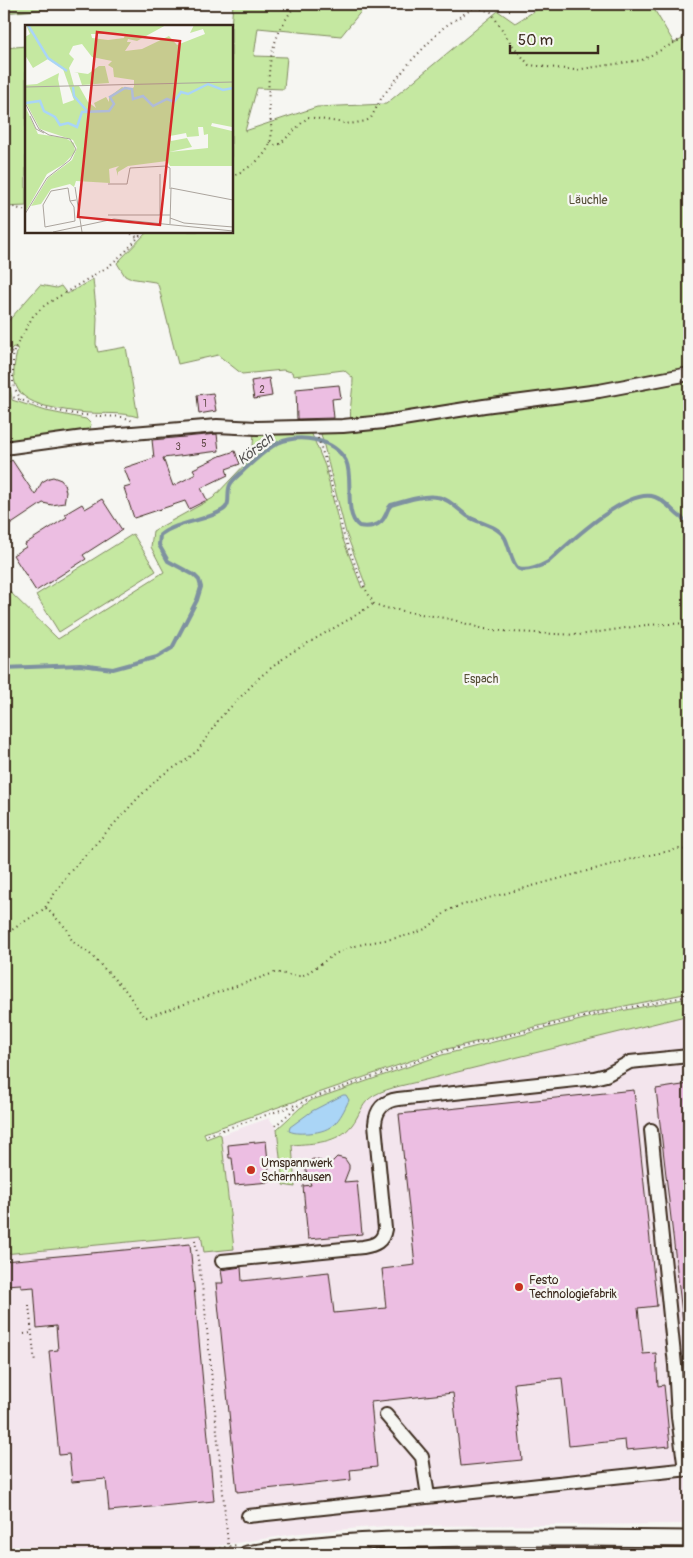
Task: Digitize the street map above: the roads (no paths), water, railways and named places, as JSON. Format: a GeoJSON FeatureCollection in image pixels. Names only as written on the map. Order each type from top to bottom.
{"type":"FeatureCollection","features":[{"type":"Feature","properties":{"kind":"main road"},"geometry":{"type":"LineString","coordinates":[[247,1554],[324,1544],[401,1539],[568,1537],[689,1539]]}},
{"type":"Feature","properties":{"kind":"lane"},"geometry":{"type":"LineString","coordinates":[[4,448],[84,437],[223,426],[257,428],[343,426],[384,422],[484,406],[599,391],[689,374]]}},
{"type":"Feature","properties":{"kind":"lane"},"geometry":{"type":"LineString","coordinates":[[222,1261],[363,1247],[376,1244],[383,1236],[384,1229],[375,1124],[378,1111],[388,1102],[398,1099],[594,1078],[606,1075],[630,1062],[689,1056]]}},
{"type":"Feature","properties":{"kind":"lane"},"geometry":{"type":"LineString","coordinates":[[248,1516],[687,1470],[678,1417],[675,1365],[651,1130]]}},
{"type":"Feature","properties":{"kind":"lane"},"geometry":{"type":"LineString","coordinates":[[386,1415],[422,1457],[428,1496]]}},
{"type":"Feature","properties":{"kind":"water"},"geometry":{"type":"Polygon","coordinates":[[[346,1095],[349,1100],[335,1124],[317,1132],[297,1133],[289,1131],[290,1127],[312,1111],[346,1095]]]}},
{"type":"Feature","properties":{"kind":"waterway","name":"Körsch"},"geometry":{"type":"LineString","coordinates":[[4,668],[80,665],[113,669],[157,657],[172,648],[197,600],[201,587],[199,580],[194,575],[168,561],[159,545],[160,535],[167,530],[208,517],[226,508],[229,488],[234,479],[278,443],[296,438],[306,438],[325,443],[341,454],[348,468],[351,513],[359,526],[367,527],[378,524],[391,505],[420,498],[441,498],[450,502],[469,517],[498,530],[505,538],[514,563],[522,570],[534,568],[548,562],[598,519],[629,500],[643,496],[655,497],[689,522]]}},
{"type":"Feature","properties":{"kind":"place","name":"Umspannwerk Scharnhausen"},"geometry":{"type":"Point","coordinates":[251,1170]}},
{"type":"Feature","properties":{"kind":"place","name":"Festo Technologiefabrik"},"geometry":{"type":"Point","coordinates":[519,1287]}},
{"type":"Feature","properties":{"kind":"park label","name":"Läuchle"},"geometry":{"type":"Point","coordinates":[588,200]}},
{"type":"Feature","properties":{"kind":"park label","name":"Espach"},"geometry":{"type":"Point","coordinates":[481,679]}}]}
